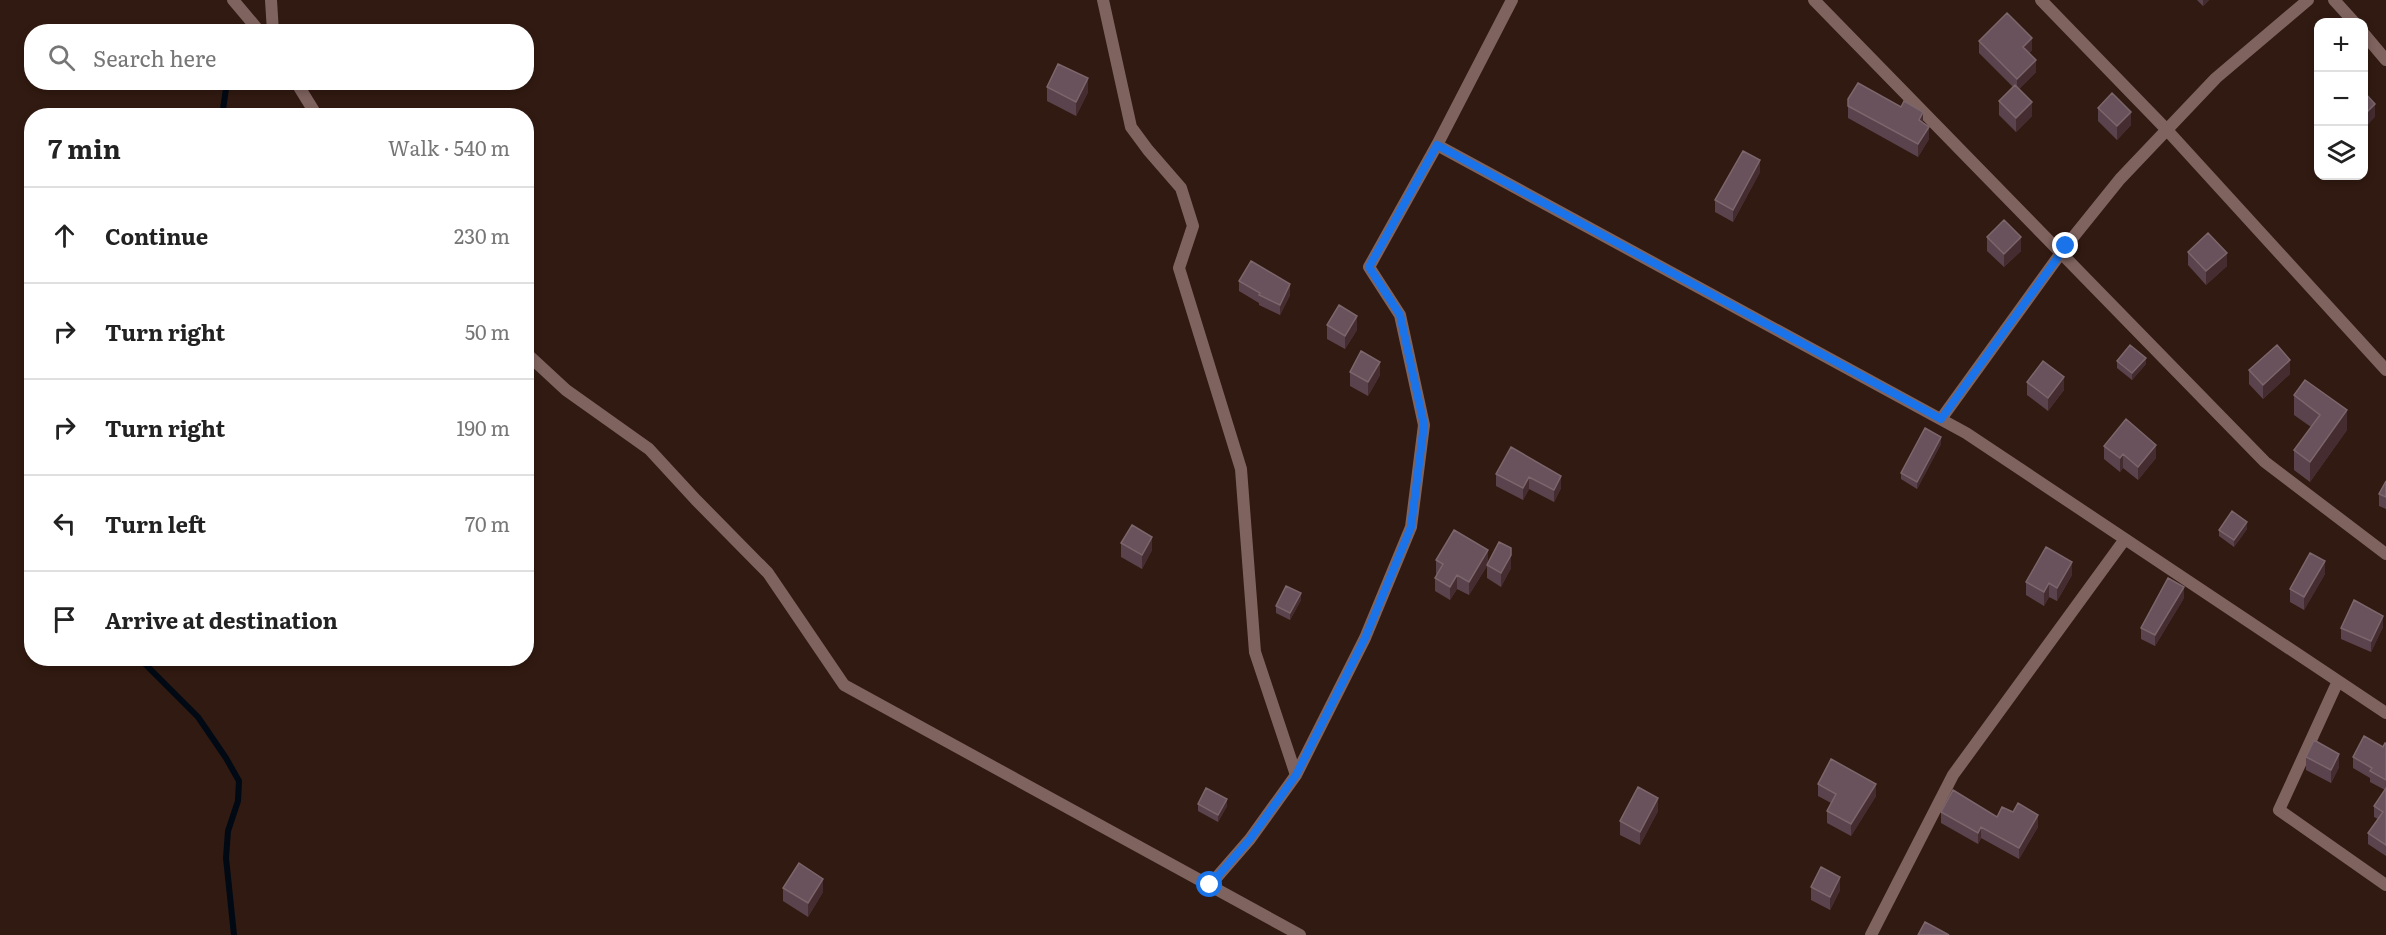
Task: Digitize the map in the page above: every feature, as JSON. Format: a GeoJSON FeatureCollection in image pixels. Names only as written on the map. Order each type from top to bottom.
{"type":"FeatureCollection","features":[{"type":"Feature","properties":{"kind":"street"},"geometry":{"type":"LineString","coordinates":[[233,0],[253,24]]}},
{"type":"Feature","properties":{"kind":"street"},"geometry":{"type":"LineString","coordinates":[[271,0],[272,24]]}},
{"type":"Feature","properties":{"kind":"street"},"geometry":{"type":"LineString","coordinates":[[1103,0],[1131,127],[1181,188],[1193,226],[1179,268],[1241,469],[1255,652],[1296,775]]}},
{"type":"Feature","properties":{"kind":"street"},"geometry":{"type":"LineString","coordinates":[[1210,885],[1250,839],[1296,775],[1365,638],[1411,527],[1424,425],[1400,315],[1369,267],[1437,145],[1512,0]]}},
{"type":"Feature","properties":{"kind":"street"},"geometry":{"type":"LineString","coordinates":[[1815,0],[2265,462],[2386,554]]}},
{"type":"Feature","properties":{"kind":"street"},"geometry":{"type":"LineString","coordinates":[[2041,0],[2166,129],[2386,370]]}},
{"type":"Feature","properties":{"kind":"street"},"geometry":{"type":"LineString","coordinates":[[1941,419],[2066,246],[2120,179],[2216,78],[2308,0]]}},
{"type":"Feature","properties":{"kind":"street"},"geometry":{"type":"LineString","coordinates":[[2334,0],[2350,18]]}},
{"type":"Feature","properties":{"kind":"street"},"geometry":{"type":"LineString","coordinates":[[2368,39],[2386,60]]}},
{"type":"Feature","properties":{"kind":"street"},"geometry":{"type":"LineString","coordinates":[[301,90],[312,108]]}},
{"type":"Feature","properties":{"kind":"street"},"geometry":{"type":"LineString","coordinates":[[1437,145],[1966,433],[2386,712]]}},
{"type":"Feature","properties":{"kind":"street"},"geometry":{"type":"LineString","coordinates":[[534,360],[566,390],[649,449],[768,573],[844,685],[1300,935]]}},
{"type":"Feature","properties":{"kind":"street"},"geometry":{"type":"LineString","coordinates":[[1871,935],[1953,775],[2125,539]]}},
{"type":"Feature","properties":{"kind":"street"},"geometry":{"type":"LineString","coordinates":[[2338,681],[2279,810],[2386,885]]}},
{"type":"Feature","properties":{"kind":"building"},"geometry":{"type":"Polygon","coordinates":[[[2007,13],[2032,38],[2023,47],[2036,60],[2017,79],[1979,41],[2007,13]]]}},
{"type":"Feature","properties":{"kind":"building"},"geometry":{"type":"Polygon","coordinates":[[[1058,64],[1088,78],[1076,102],[1047,87],[1058,64]]]}},
{"type":"Feature","properties":{"kind":"building"},"geometry":{"type":"Polygon","coordinates":[[[1858,83],[1901,107],[1904,101],[1923,112],[1919,120],[1929,127],[1918,144],[1848,106],[1848,99],[1858,83]]]}},
{"type":"Feature","properties":{"kind":"building"},"geometry":{"type":"Polygon","coordinates":[[[2015,85],[2032,102],[2016,118],[1999,101],[2015,85]]]}},
{"type":"Feature","properties":{"kind":"building"},"geometry":{"type":"Polygon","coordinates":[[[2112,93],[2131,112],[2117,126],[2098,108],[2112,93]]]}},
{"type":"Feature","properties":{"kind":"building"},"geometry":{"type":"Polygon","coordinates":[[[2368,96],[2375,104],[2368,111],[2368,96]]]}},
{"type":"Feature","properties":{"kind":"building"},"geometry":{"type":"Polygon","coordinates":[[[1743,151],[1760,160],[1733,210],[1715,200],[1743,151]]]}},
{"type":"Feature","properties":{"kind":"building"},"geometry":{"type":"Polygon","coordinates":[[[2004,220],[2021,237],[2004,254],[1987,237],[2004,220]]]}},
{"type":"Feature","properties":{"kind":"building"},"geometry":{"type":"Polygon","coordinates":[[[2208,233],[2227,253],[2206,271],[2188,252],[2208,233]]]}},
{"type":"Feature","properties":{"kind":"building"},"geometry":{"type":"Polygon","coordinates":[[[1251,261],[1290,284],[1280,305],[1259,295],[1260,293],[1239,281],[1251,261]]]}},
{"type":"Feature","properties":{"kind":"building"},"geometry":{"type":"Polygon","coordinates":[[[1339,305],[1357,316],[1345,336],[1327,325],[1339,305]]]}},
{"type":"Feature","properties":{"kind":"building"},"geometry":{"type":"Polygon","coordinates":[[[2130,345],[2146,358],[2132,373],[2117,361],[2130,345]]]}},
{"type":"Feature","properties":{"kind":"building"},"geometry":{"type":"Polygon","coordinates":[[[2277,345],[2290,360],[2263,385],[2249,370],[2277,345]]]}},
{"type":"Feature","properties":{"kind":"building"},"geometry":{"type":"Polygon","coordinates":[[[1361,351],[1380,362],[1368,382],[1350,372],[1361,351]]]}},
{"type":"Feature","properties":{"kind":"building"},"geometry":{"type":"Polygon","coordinates":[[[2043,361],[2064,377],[2048,398],[2027,382],[2043,361]]]}},
{"type":"Feature","properties":{"kind":"building"},"geometry":{"type":"Polygon","coordinates":[[[2305,380],[2347,410],[2310,462],[2294,450],[2320,415],[2294,395],[2305,380]]]}},
{"type":"Feature","properties":{"kind":"building"},"geometry":{"type":"Polygon","coordinates":[[[2126,419],[2156,445],[2138,467],[2123,454],[2120,458],[2104,446],[2126,419]]]}},
{"type":"Feature","properties":{"kind":"building"},"geometry":{"type":"Polygon","coordinates":[[[1925,428],[1941,437],[1917,482],[1901,473],[1925,428]]]}},
{"type":"Feature","properties":{"kind":"building"},"geometry":{"type":"Polygon","coordinates":[[[1511,447],[1561,476],[1554,490],[1529,477],[1523,488],[1496,474],[1511,447]]]}},
{"type":"Feature","properties":{"kind":"building"},"geometry":{"type":"Polygon","coordinates":[[[2386,481],[2386,497],[2379,494],[2386,481]]]}},
{"type":"Feature","properties":{"kind":"building"},"geometry":{"type":"Polygon","coordinates":[[[2232,511],[2247,522],[2234,540],[2219,530],[2232,511]]]}},
{"type":"Feature","properties":{"kind":"building"},"geometry":{"type":"Polygon","coordinates":[[[1132,525],[1152,537],[1142,555],[1121,543],[1132,525]]]}},
{"type":"Feature","properties":{"kind":"building"},"geometry":{"type":"Polygon","coordinates":[[[1454,530],[1488,550],[1469,582],[1457,575],[1450,587],[1435,578],[1443,564],[1436,560],[1454,530]]]}},
{"type":"Feature","properties":{"kind":"building"},"geometry":{"type":"Polygon","coordinates":[[[1499,542],[1511,548],[1511,555],[1501,573],[1487,565],[1499,542]]]}},
{"type":"Feature","properties":{"kind":"building"},"geometry":{"type":"Polygon","coordinates":[[[2046,547],[2072,562],[2057,588],[2049,583],[2044,592],[2026,582],[2046,547]]]}},
{"type":"Feature","properties":{"kind":"building"},"geometry":{"type":"Polygon","coordinates":[[[2310,553],[2325,561],[2304,597],[2290,589],[2310,553]]]}},
{"type":"Feature","properties":{"kind":"building"},"geometry":{"type":"Polygon","coordinates":[[[2168,578],[2184,587],[2155,635],[2141,628],[2168,578]]]}},
{"type":"Feature","properties":{"kind":"building"},"geometry":{"type":"Polygon","coordinates":[[[1286,586],[1301,593],[1290,613],[1276,606],[1286,586]]]}},
{"type":"Feature","properties":{"kind":"building"},"geometry":{"type":"Polygon","coordinates":[[[2354,600],[2383,616],[2371,641],[2341,628],[2354,600]]]}},
{"type":"Feature","properties":{"kind":"building"},"geometry":{"type":"Polygon","coordinates":[[[2364,736],[2383,747],[2386,743],[2386,780],[2370,771],[2372,768],[2353,757],[2364,736]]]}},
{"type":"Feature","properties":{"kind":"building"},"geometry":{"type":"Polygon","coordinates":[[[2314,740],[2339,754],[2331,770],[2306,757],[2314,740]]]}},
{"type":"Feature","properties":{"kind":"building"},"geometry":{"type":"Polygon","coordinates":[[[1831,759],[1876,784],[1851,824],[1827,811],[1836,794],[1818,784],[1831,759]]]}},
{"type":"Feature","properties":{"kind":"building"},"geometry":{"type":"Polygon","coordinates":[[[1638,787],[1658,798],[1640,832],[1620,821],[1638,787]]]}},
{"type":"Feature","properties":{"kind":"building"},"geometry":{"type":"Polygon","coordinates":[[[1206,788],[1227,799],[1218,815],[1198,804],[1206,788]]]}},
{"type":"Feature","properties":{"kind":"building"},"geometry":{"type":"Polygon","coordinates":[[[2386,788],[2386,845],[2368,833],[2383,812],[2374,806],[2386,788]]]}},
{"type":"Feature","properties":{"kind":"building"},"geometry":{"type":"Polygon","coordinates":[[[1953,790],[1997,817],[2002,807],[2013,812],[2018,803],[2038,815],[2019,848],[1981,827],[1978,833],[1941,812],[1953,790]]]}},
{"type":"Feature","properties":{"kind":"building"},"geometry":{"type":"Polygon","coordinates":[[[799,863],[823,879],[808,903],[783,888],[799,863]]]}},
{"type":"Feature","properties":{"kind":"building"},"geometry":{"type":"Polygon","coordinates":[[[1821,867],[1840,877],[1830,897],[1811,887],[1821,867]]]}},
{"type":"Feature","properties":{"kind":"building"},"geometry":{"type":"Polygon","coordinates":[[[1925,922],[1949,935],[1918,935],[1925,922]]]}},
{"type":"Feature","properties":{"kind":"waterway"},"geometry":{"type":"LineString","coordinates":[[223,108],[226,90]]}},
{"type":"Feature","properties":{"kind":"waterway"},"geometry":{"type":"LineString","coordinates":[[147,666],[198,717],[239,781],[238,801],[228,831],[226,858],[234,935]]}},
{"type":"Feature","properties":{"kind":"route"},"geometry":{"type":"LineString","coordinates":[[1210,885],[1250,839],[1296,775],[1365,638],[1411,527],[1424,425],[1400,315],[1369,267],[1437,145],[1941,419],[2066,246]]}}]}
